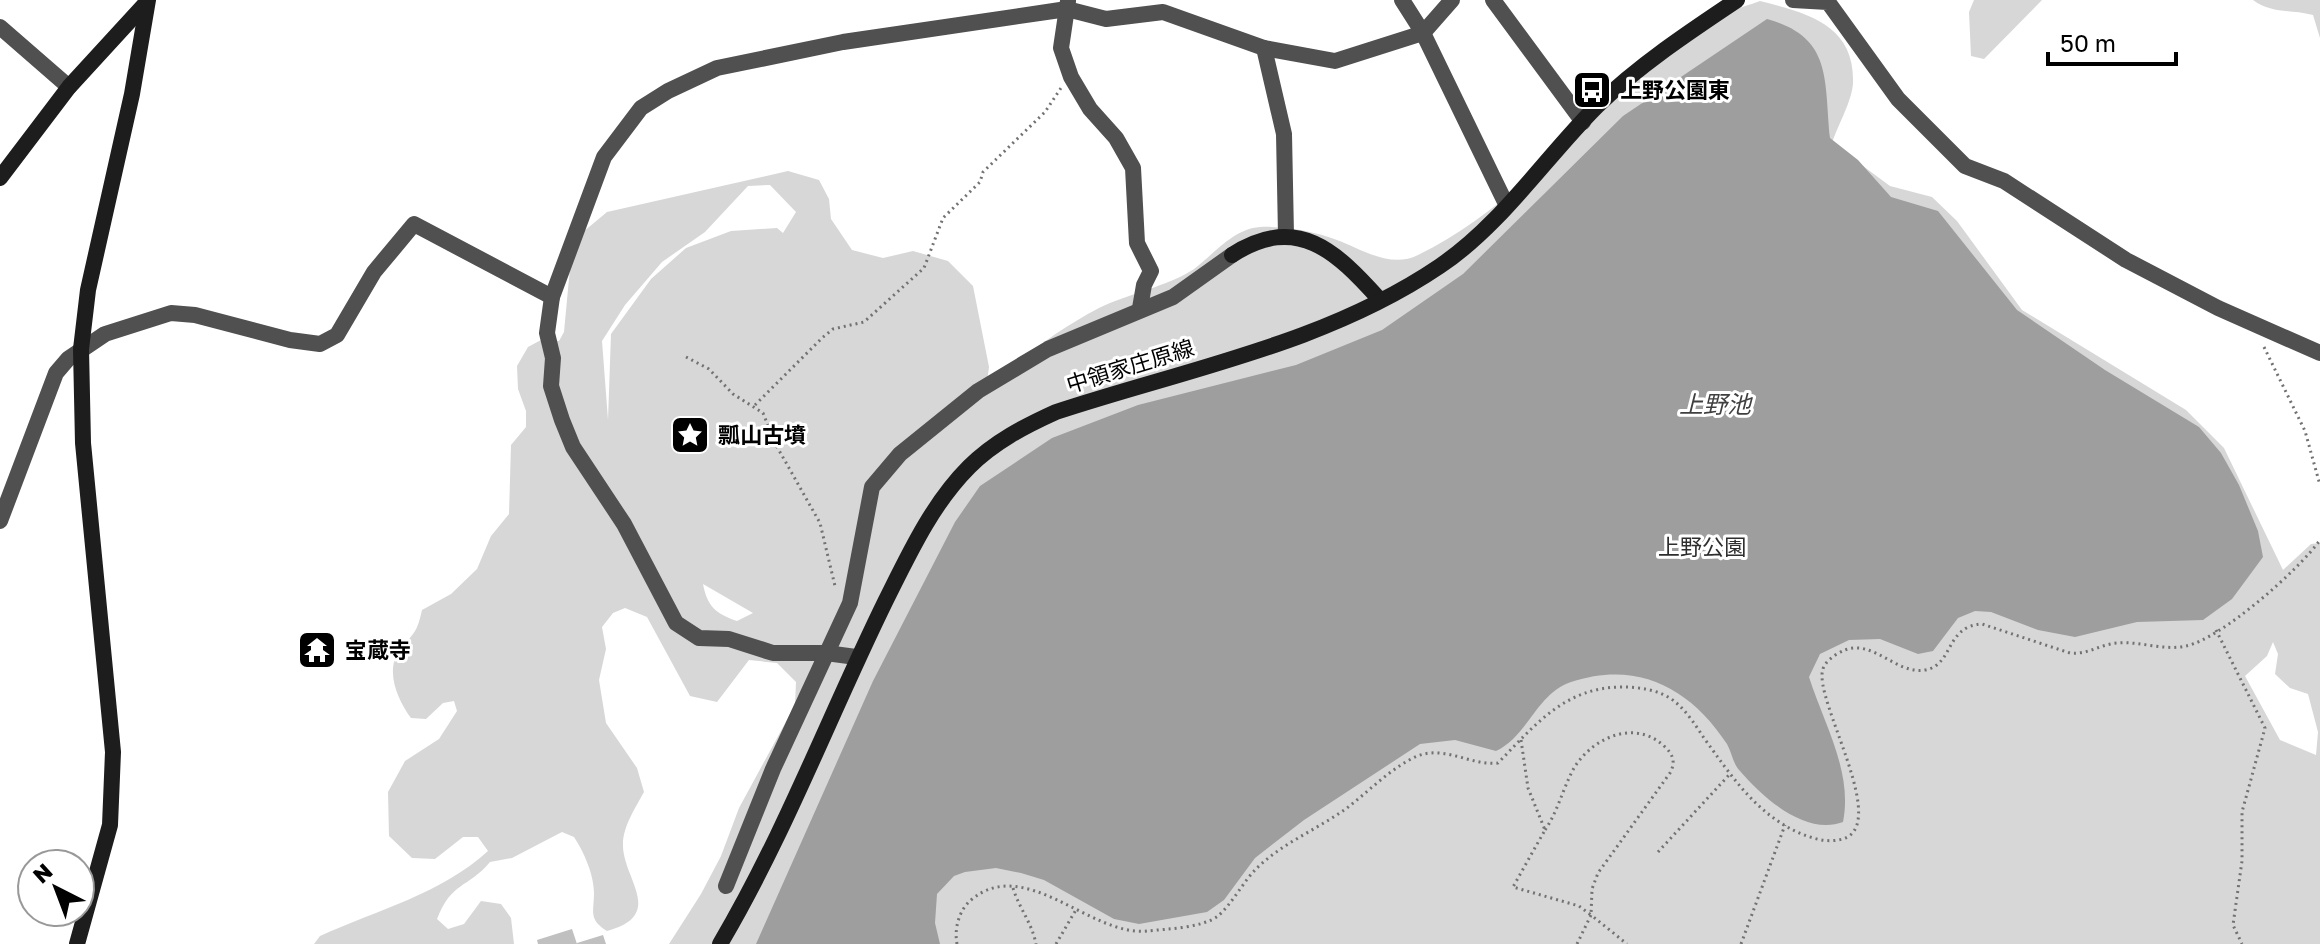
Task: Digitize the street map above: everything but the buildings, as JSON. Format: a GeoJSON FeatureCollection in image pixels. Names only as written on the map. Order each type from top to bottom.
{"type":"FeatureCollection","features":[{"type":"Feature","properties":{"kind":"main road","name":"中領家庄原線"},"geometry":{"type":"LineString","coordinates":[[720,944],[788,815],[856,657],[910,548],[969,467],[1018,430],[1056,412],[1310,335],[1441,266],[1506,204],[1583,122],[1666,49],[1737,0]]}},
{"type":"Feature","properties":{"kind":"main road"},"geometry":{"type":"LineString","coordinates":[[0,178],[69,87],[148,1]]}},
{"type":"Feature","properties":{"kind":"main road"},"geometry":{"type":"LineString","coordinates":[[77,944],[110,825],[113,752],[83,443],[81,349],[88,290],[132,94],[148,1]]}},
{"type":"Feature","properties":{"kind":"main road"},"geometry":{"type":"LineString","coordinates":[[1232,255],[1251,242],[1286,235],[1327,250],[1348,265],[1380,300]]}},
{"type":"Feature","properties":{"kind":"street"},"geometry":{"type":"LineString","coordinates":[[1402,0],[1423,33],[1506,204]]}},
{"type":"Feature","properties":{"kind":"street"},"geometry":{"type":"LineString","coordinates":[[856,657],[826,653],[773,653],[729,639],[699,638],[676,623],[624,524],[573,447],[562,420],[551,386],[553,358],[547,333],[552,297],[604,157],[641,108],[668,91],[717,68],[1067,5],[1106,19],[1163,12],[1264,48],[1335,61],[1423,33],[1452,0]]}},
{"type":"Feature","properties":{"kind":"street"},"geometry":{"type":"LineString","coordinates":[[1493,0],[1583,122]]}},
{"type":"Feature","properties":{"kind":"street"},"geometry":{"type":"LineString","coordinates":[[1793,0],[1828,2],[1898,99],[1965,166],[2004,181],[2126,260],[2320,353]]}},
{"type":"Feature","properties":{"kind":"street"},"geometry":{"type":"LineString","coordinates":[[1067,5],[1061,48],[1071,77],[1090,109],[1116,138],[1133,168],[1137,243],[1151,271],[1144,285],[1140,308]]}},
{"type":"Feature","properties":{"kind":"street"},"geometry":{"type":"LineString","coordinates":[[0,27],[69,87]]}},
{"type":"Feature","properties":{"kind":"street"},"geometry":{"type":"LineString","coordinates":[[1264,48],[1284,134],[1286,235]]}},
{"type":"Feature","properties":{"kind":"street"},"geometry":{"type":"LineString","coordinates":[[0,521],[56,373],[81,349],[105,334],[171,313],[195,315],[290,340],[320,344],[337,335],[374,272],[414,224],[552,297]]}},
{"type":"Feature","properties":{"kind":"street"},"geometry":{"type":"LineString","coordinates":[[726,886],[773,769],[850,603],[872,487],[900,454],[1004,374],[1048,349],[1140,308],[1173,297],[1232,255]]}},
{"type":"Feature","properties":{"kind":"path"},"geometry":{"type":"LineString","coordinates":[[755,405],[833,329],[864,322],[924,268],[943,218],[980,182],[983,172],[1045,112],[1071,77]]}},
{"type":"Feature","properties":{"kind":"path"},"geometry":{"type":"LineString","coordinates":[[2252,322],[2305,431],[2320,485]]}},
{"type":"Feature","properties":{"kind":"path"},"geometry":{"type":"LineString","coordinates":[[686,357],[709,369],[733,394],[755,405],[771,427],[776,445],[820,523],[835,586],[834,597]]}},
{"type":"Feature","properties":{"kind":"path"},"geometry":{"type":"LineString","coordinates":[[957,944],[958,919],[966,904],[985,890],[1013,888],[1039,893],[1077,908],[1110,927],[1131,932],[1202,922],[1218,916],[1258,867],[1278,850],[1346,808],[1416,757],[1450,754],[1488,764],[1498,763],[1571,696],[1619,687],[1641,687],[1674,701],[1729,775],[1755,804],[1785,825],[1821,840],[1839,841],[1851,835],[1858,823],[1853,778],[1821,686],[1823,668],[1846,649],[1860,648],[1913,669],[1926,670],[1937,664],[1957,632],[1968,625],[1982,624],[2082,655],[2116,643],[2186,646],[2265,597],[2320,540]]}},
{"type":"Feature","properties":{"kind":"path"},"geometry":{"type":"LineString","coordinates":[[2216,630],[2265,728],[2242,812],[2242,861],[2233,925],[2242,944]]}},
{"type":"Feature","properties":{"kind":"path"},"geometry":{"type":"LineString","coordinates":[[1577,944],[1591,915],[1592,889],[1598,873],[1664,784],[1674,765],[1672,755],[1655,738],[1641,733],[1617,733],[1603,740],[1572,771],[1545,830],[1513,887],[1579,906],[1591,915],[1627,944]]}},
{"type":"Feature","properties":{"kind":"path"},"geometry":{"type":"LineString","coordinates":[[1521,740],[1528,788],[1545,830]]}},
{"type":"Feature","properties":{"kind":"path"},"geometry":{"type":"LineString","coordinates":[[1658,852],[1729,775]]}},
{"type":"Feature","properties":{"kind":"path"},"geometry":{"type":"LineString","coordinates":[[1741,944],[1785,825]]}},
{"type":"Feature","properties":{"kind":"path"},"geometry":{"type":"LineString","coordinates":[[1013,888],[1019,907],[1033,929],[1036,944]]}},
{"type":"Feature","properties":{"kind":"path"},"geometry":{"type":"LineString","coordinates":[[1056,944],[1077,908]]}},
{"type":"Feature","properties":{"kind":"green space"},"geometry":{"type":"Polygon","coordinates":[[[1974,0],[2042,0],[1984,59],[1971,56],[1969,12],[1974,0]]]}},
{"type":"Feature","properties":{"kind":"green space"},"geometry":{"type":"Polygon","coordinates":[[[2253,0],[2320,0],[2320,38],[2313,15],[2274,9],[2253,0]]]}},
{"type":"Feature","properties":{"kind":"green space","name":"上野公園"},"geometry":{"type":"Polygon","coordinates":[[[1760,1],[1824,24],[1837,34],[1846,47],[1851,63],[1852,90],[1832,143],[1890,186],[1932,197],[1957,221],[2022,310],[2186,410],[2224,448],[2283,570],[2311,544],[2320,543],[2320,944],[669,944],[701,894],[721,856],[739,808],[795,705],[796,682],[777,663],[749,660],[717,702],[690,696],[647,617],[625,608],[613,613],[602,627],[606,649],[599,680],[606,723],[637,768],[644,792],[628,824],[623,844],[624,857],[637,894],[635,915],[625,924],[607,931],[597,923],[593,915],[594,886],[588,864],[574,837],[562,832],[512,858],[490,862],[454,891],[437,919],[448,929],[464,924],[481,901],[501,904],[511,918],[514,944],[314,944],[320,936],[450,879],[488,851],[478,837],[463,837],[435,859],[412,858],[389,836],[388,792],[405,761],[439,739],[457,711],[454,701],[443,703],[426,719],[411,718],[397,693],[393,665],[417,627],[422,610],[451,594],[477,569],[491,536],[509,514],[511,445],[526,427],[517,366],[528,347],[541,340],[559,341],[564,332],[570,268],[583,232],[607,212],[788,171],[819,180],[829,199],[831,219],[852,250],[883,258],[913,251],[948,261],[973,286],[989,367],[986,389],[1069,326],[1110,303],[1184,275],[1224,243],[1250,229],[1279,227],[1309,232],[1387,259],[1408,259],[1418,255],[1493,208],[1658,56],[1693,28],[1716,16],[1760,1]],[[770,185],[748,186],[705,232],[662,262],[625,305],[602,341],[608,420],[611,334],[651,279],[686,248],[731,231],[777,228],[783,233],[796,212],[770,185]],[[703,584],[710,604],[730,618],[737,621],[753,613],[703,584]],[[2273,642],[2267,656],[2245,676],[2280,740],[2316,755],[2318,732],[2308,694],[2290,688],[2275,674],[2278,654],[2273,642]]]}},
{"type":"Feature","properties":{"kind":"water","name":"上野池"},"geometry":{"type":"Polygon","coordinates":[[[1767,19],[1804,37],[1814,49],[1825,80],[1830,138],[1858,160],[1891,197],[1938,211],[2017,310],[2105,370],[2199,427],[2221,453],[2239,485],[2258,531],[2263,557],[2232,599],[2203,620],[2137,622],[2075,637],[2038,630],[1991,612],[1975,611],[1958,618],[1933,651],[1918,654],[1880,639],[1849,640],[1820,654],[1809,677],[1841,767],[1845,803],[1843,822],[1815,824],[1773,803],[1738,768],[1727,744],[1712,724],[1679,694],[1640,677],[1595,676],[1571,682],[1549,695],[1516,735],[1496,751],[1455,740],[1420,744],[1304,820],[1255,858],[1224,900],[1207,912],[1139,924],[1114,919],[1044,880],[996,868],[954,876],[937,894],[935,923],[940,944],[756,944],[873,681],[955,522],[980,486],[1052,438],[1138,405],[1296,365],[1382,330],[1463,274],[1623,116],[1767,19]]]}},
{"type":"Feature","properties":{"kind":"place","name":"上野公園東"},"geometry":{"type":"Point","coordinates":[1592,90]}},
{"type":"Feature","properties":{"kind":"place","name":"瓢山古墳"},"geometry":{"type":"Point","coordinates":[690,435]}},
{"type":"Feature","properties":{"kind":"place","name":"宝蔵寺"},"geometry":{"type":"Point","coordinates":[317,650]}}]}
